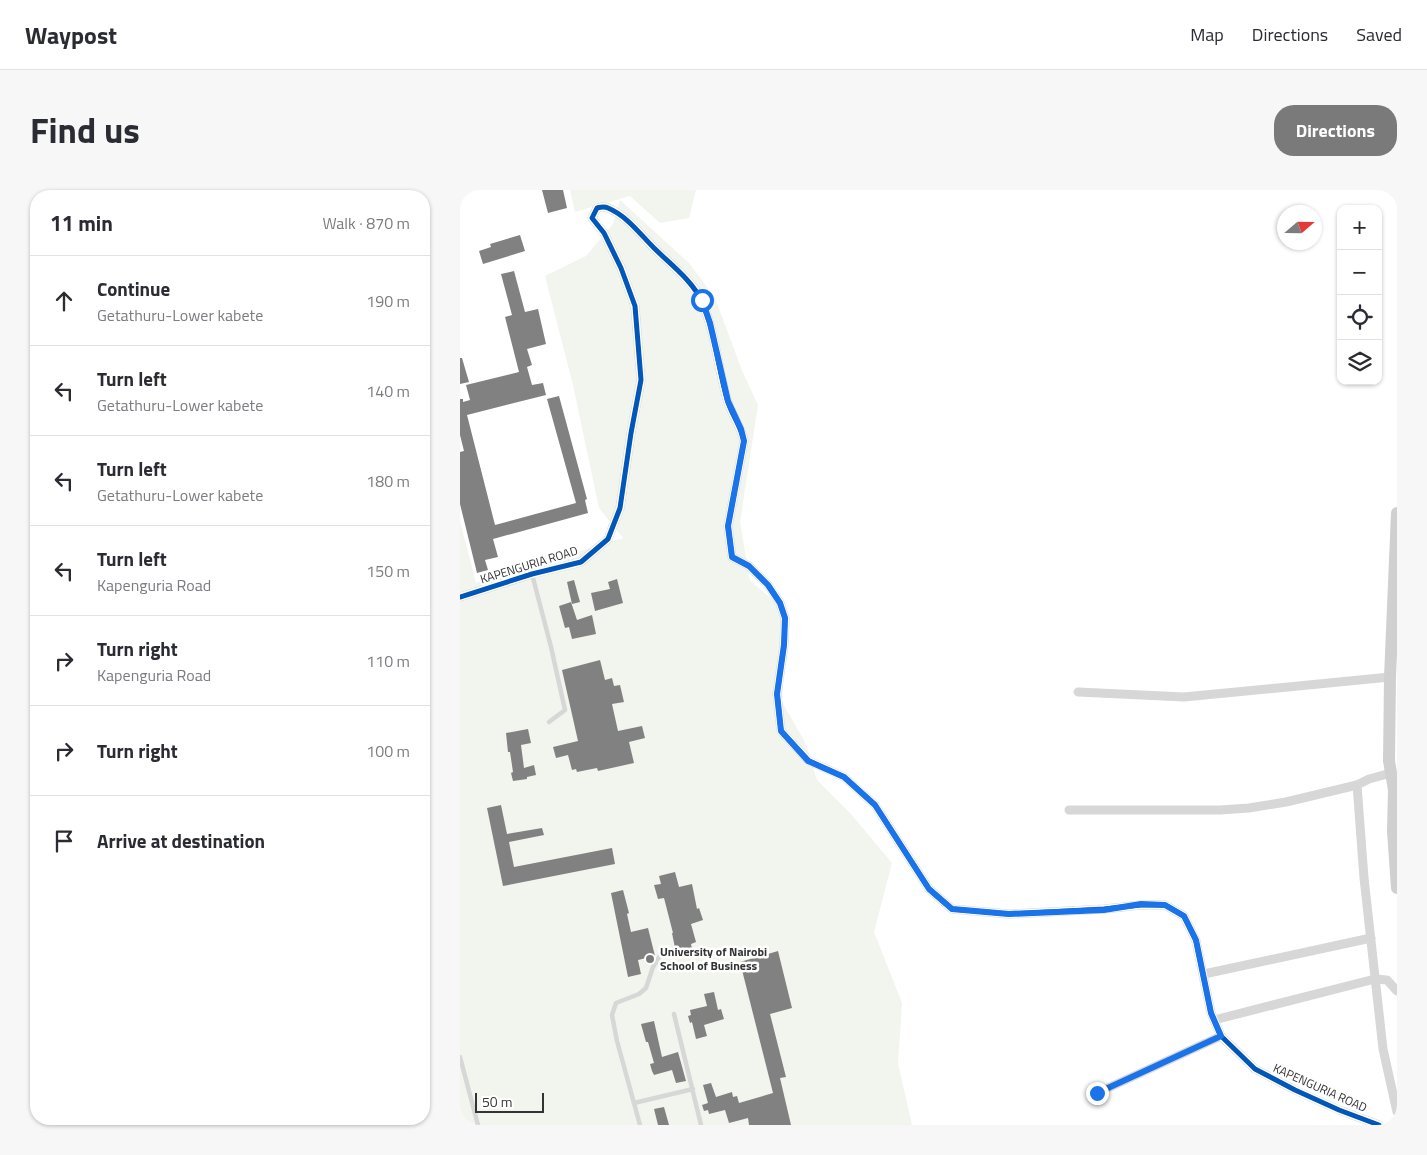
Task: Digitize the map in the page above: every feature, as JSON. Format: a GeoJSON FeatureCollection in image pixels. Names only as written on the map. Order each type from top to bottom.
{"type":"FeatureCollection","features":[{"type":"Feature","properties":{"kind":"main road"},"geometry":{"type":"LineString","coordinates":[[1397,513],[1390,677],[1393,704],[1393,734],[1389,761],[1395,790],[1393,831],[1397,888]]}},
{"type":"Feature","properties":{"kind":"street","name":"KAPENGURIA ROAD"},"geometry":{"type":"LineString","coordinates":[[460,596],[532,574],[581,562],[608,539],[620,508],[641,380],[635,306],[621,268],[604,233],[592,218],[597,208],[602,206],[608,208],[627,220],[680,271],[702,300],[710,323],[728,401],[741,429],[744,441],[728,526],[732,557],[749,566],[768,585],[780,603],[785,618],[784,645],[777,694],[781,731],[808,761],[844,777],[875,805],[929,889],[952,909],[1009,914],[1104,910],[1141,904],[1165,905],[1184,916],[1196,940],[1211,1013],[1221,1036],[1255,1069],[1321,1102],[1379,1125]]}},
{"type":"Feature","properties":{"kind":"street"},"geometry":{"type":"LineString","coordinates":[[1078,692],[1184,698],[1390,677]]}},
{"type":"Feature","properties":{"kind":"street"},"geometry":{"type":"LineString","coordinates":[[1068,810],[1240,809],[1286,802],[1357,786],[1369,779],[1392,774]]}},
{"type":"Feature","properties":{"kind":"street"},"geometry":{"type":"LineString","coordinates":[[1357,786],[1370,938],[1383,1049],[1397,1112]]}},
{"type":"Feature","properties":{"kind":"street"},"geometry":{"type":"LineString","coordinates":[[1204,974],[1370,938]]}},
{"type":"Feature","properties":{"kind":"street"},"geometry":{"type":"LineString","coordinates":[[1214,1020],[1375,979],[1387,980],[1397,991]]}},
{"type":"Feature","properties":{"kind":"street"},"geometry":{"type":"LineString","coordinates":[[1097,1093],[1221,1036]]}},
{"type":"Feature","properties":{"kind":"lane"},"geometry":{"type":"LineString","coordinates":[[532,574],[554,656],[565,710],[549,722]]}},
{"type":"Feature","properties":{"kind":"lane"},"geometry":{"type":"LineString","coordinates":[[640,1125],[617,1041],[612,1015],[616,1003],[639,994],[646,988],[653,967],[664,949]]}},
{"type":"Feature","properties":{"kind":"lane"},"geometry":{"type":"LineString","coordinates":[[674,1014],[701,1125]]}},
{"type":"Feature","properties":{"kind":"lane"},"geometry":{"type":"LineString","coordinates":[[460,1056],[478,1125]]}},
{"type":"Feature","properties":{"kind":"lane"},"geometry":{"type":"LineString","coordinates":[[634,1103],[693,1089]]}},
{"type":"Feature","properties":{"kind":"shaded area"},"geometry":{"type":"Polygon","coordinates":[[[570,190],[696,190],[689,218],[660,223],[630,196],[575,212],[570,190]]]}},
{"type":"Feature","properties":{"kind":"shaded area"},"geometry":{"type":"Polygon","coordinates":[[[620,200],[689,263],[715,298],[743,373],[758,405],[740,522],[750,581],[787,611],[782,702],[806,744],[817,780],[850,813],[892,863],[874,932],[902,1003],[898,1063],[912,1125],[460,1125],[460,522],[476,583],[623,538],[599,508],[573,385],[545,276],[586,256],[613,224],[620,200]]]}},
{"type":"Feature","properties":{"kind":"building"},"geometry":{"type":"Polygon","coordinates":[[[542,190],[563,190],[567,208],[548,213],[542,190]]]}},
{"type":"Feature","properties":{"kind":"building"},"geometry":{"type":"Polygon","coordinates":[[[520,235],[525,251],[483,264],[479,251],[491,247],[490,244],[520,235]]]}},
{"type":"Feature","properties":{"kind":"building"},"geometry":{"type":"Polygon","coordinates":[[[514,271],[525,312],[538,309],[546,344],[527,349],[532,365],[527,367],[532,385],[543,383],[546,395],[467,415],[495,525],[576,503],[547,399],[559,396],[587,499],[585,500],[588,513],[493,539],[498,557],[485,560],[488,570],[477,573],[460,504],[460,452],[464,451],[460,435],[460,399],[463,399],[463,402],[470,400],[466,385],[519,372],[505,317],[512,315],[501,274],[514,271]]]}},
{"type":"Feature","properties":{"kind":"building"},"geometry":{"type":"Polygon","coordinates":[[[460,358],[462,358],[469,382],[460,384],[460,358]]]}},
{"type":"Feature","properties":{"kind":"building"},"geometry":{"type":"Polygon","coordinates":[[[617,579],[623,603],[595,611],[591,593],[610,589],[608,582],[617,579]]]}},
{"type":"Feature","properties":{"kind":"building"},"geometry":{"type":"Polygon","coordinates":[[[574,580],[580,602],[572,604],[567,582],[574,580]]]}},
{"type":"Feature","properties":{"kind":"building"},"geometry":{"type":"Polygon","coordinates":[[[571,602],[577,620],[592,615],[596,634],[572,639],[569,627],[565,628],[559,606],[571,602]]]}},
{"type":"Feature","properties":{"kind":"building"},"geometry":{"type":"Polygon","coordinates":[[[600,660],[605,680],[612,678],[614,686],[620,685],[624,702],[612,704],[618,731],[642,726],[645,738],[629,742],[634,763],[598,771],[597,768],[577,772],[576,769],[572,770],[568,755],[556,758],[553,747],[578,741],[562,670],[600,660]]]}},
{"type":"Feature","properties":{"kind":"building"},"geometry":{"type":"Polygon","coordinates":[[[528,729],[531,743],[521,745],[524,768],[534,765],[536,775],[527,777],[527,779],[513,781],[506,733],[528,729]]]}},
{"type":"Feature","properties":{"kind":"building"},"geometry":{"type":"Polygon","coordinates":[[[501,805],[507,834],[542,828],[544,835],[509,842],[514,867],[612,848],[615,864],[503,886],[487,808],[501,805]]]}},
{"type":"Feature","properties":{"kind":"building"},"geometry":{"type":"Polygon","coordinates":[[[675,872],[679,887],[692,884],[697,909],[699,908],[703,920],[691,924],[696,942],[691,944],[692,949],[676,953],[664,898],[658,899],[654,885],[661,884],[659,876],[675,872]]]}},
{"type":"Feature","properties":{"kind":"building"},"geometry":{"type":"Polygon","coordinates":[[[623,890],[629,913],[627,914],[631,932],[648,928],[655,956],[638,960],[641,974],[628,977],[611,893],[623,890]]]}},
{"type":"Feature","properties":{"kind":"building"},"geometry":{"type":"Polygon","coordinates":[[[778,951],[792,1008],[770,1014],[786,1077],[780,1078],[791,1125],[749,1125],[748,1118],[729,1123],[725,1110],[709,1114],[708,1110],[704,1111],[702,1105],[708,1103],[703,1085],[711,1083],[716,1097],[732,1092],[733,1097],[737,1096],[739,1103],[773,1093],[740,962],[778,951]]]}},
{"type":"Feature","properties":{"kind":"building"},"geometry":{"type":"Polygon","coordinates":[[[714,992],[718,1010],[721,1009],[724,1019],[704,1025],[707,1036],[696,1039],[692,1022],[690,1023],[688,1016],[691,1015],[690,1010],[707,1006],[704,994],[714,992]]]}},
{"type":"Feature","properties":{"kind":"building"},"geometry":{"type":"Polygon","coordinates":[[[654,1021],[662,1057],[678,1052],[686,1081],[676,1083],[672,1070],[654,1075],[650,1064],[654,1063],[641,1024],[654,1021]]]}},
{"type":"Feature","properties":{"kind":"building"},"geometry":{"type":"Polygon","coordinates":[[[664,1107],[669,1125],[658,1125],[654,1109],[664,1107]]]}},
{"type":"Feature","properties":{"kind":"cycle path"},"geometry":{"type":"LineString","coordinates":[[460,597],[532,574],[581,562],[608,539],[620,508],[641,380],[635,306],[621,268],[604,233],[592,218],[597,208],[607,207],[627,220],[687,280],[698,294],[706,313],[727,399],[744,441],[728,526],[732,557],[749,566],[768,585],[780,603],[785,618],[784,645],[777,694],[781,731],[809,761],[844,777],[875,805],[929,889],[952,909],[1009,914],[1165,905],[1184,916],[1196,941],[1211,1013],[1221,1036],[1255,1069],[1339,1110],[1379,1125]]}},
{"type":"Feature","properties":{"kind":"place","name":"University of Nairobi School of Business"},"geometry":{"type":"Point","coordinates":[650,959]}},
{"type":"Feature","properties":{"kind":"route"},"geometry":{"type":"LineString","coordinates":[[702,300],[710,323],[728,401],[741,429],[744,441],[728,526],[732,557],[749,566],[768,585],[780,603],[785,618],[784,645],[777,694],[781,731],[808,761],[844,777],[875,805],[929,889],[952,909],[1009,914],[1104,910],[1141,904],[1165,905],[1184,916],[1196,940],[1211,1013],[1221,1036],[1097,1093]]}}]}
